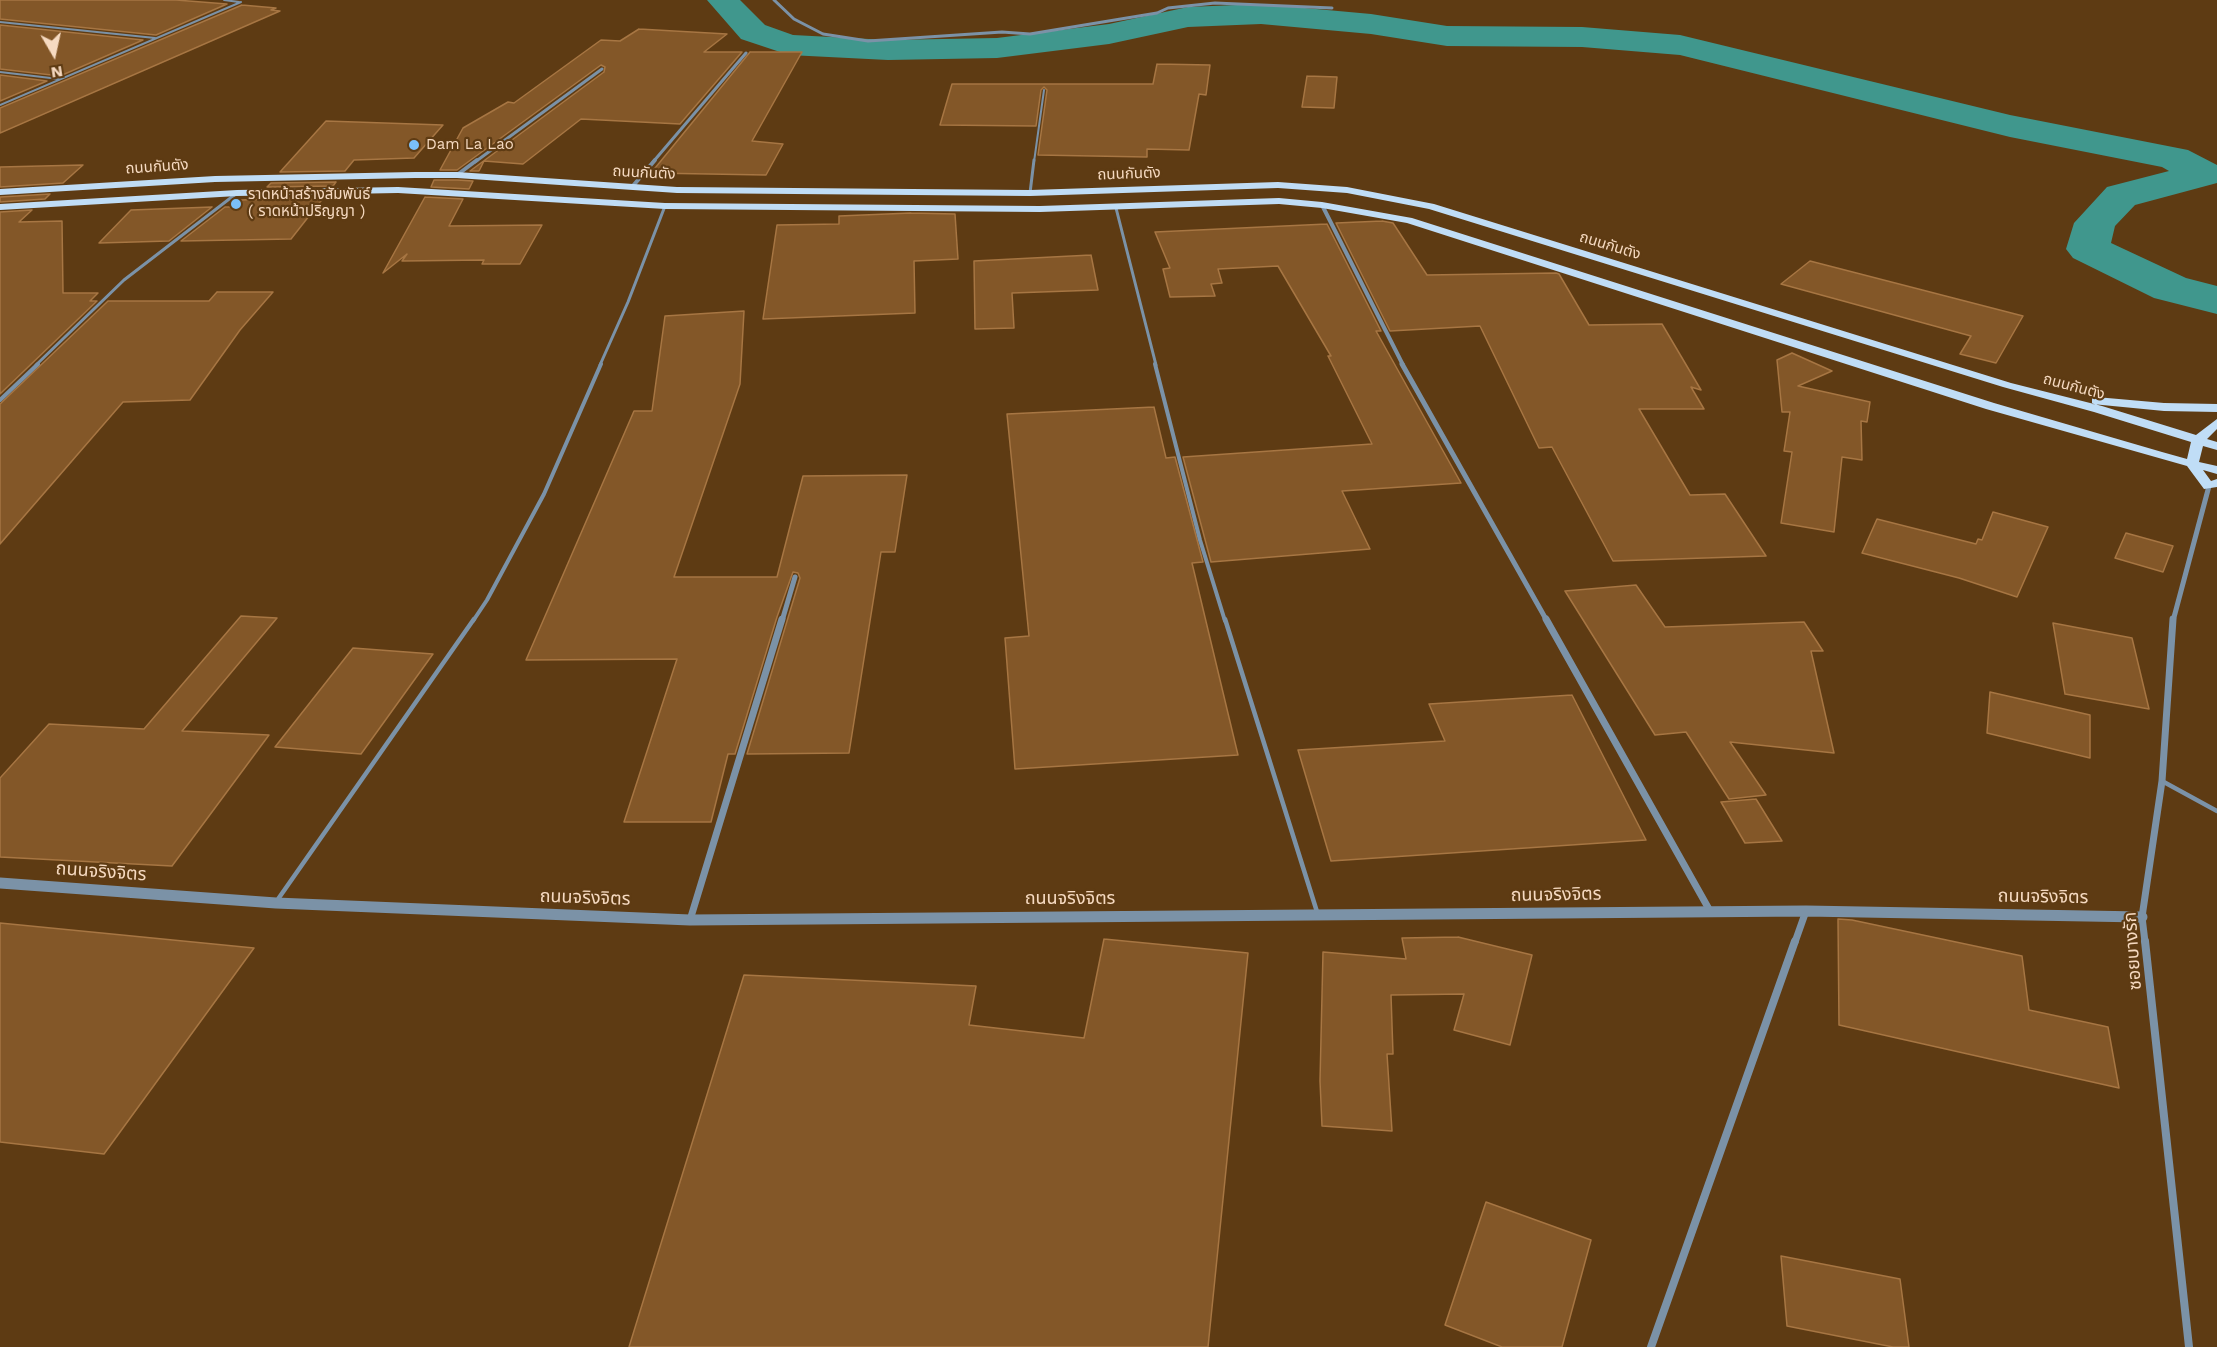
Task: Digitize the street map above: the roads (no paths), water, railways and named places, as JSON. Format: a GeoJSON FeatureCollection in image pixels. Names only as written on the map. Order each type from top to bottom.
{"type":"FeatureCollection","features":[{"type":"Feature","properties":{"kind":"main road","name":"ถนนกันตัง"},"geometry":{"type":"LineString","coordinates":[[0,192],[203,179],[457,175],[632,188],[1030,192],[1278,185],[1347,190],[1431,206],[2007,385],[2217,446]]}},
{"type":"Feature","properties":{"kind":"main road"},"geometry":{"type":"LineString","coordinates":[[191,196],[203,179]]}},
{"type":"Feature","properties":{"kind":"main road"},"geometry":{"type":"LineString","coordinates":[[559,200],[578,184]]}},
{"type":"Feature","properties":{"kind":"main road","name":"ถนนกันตัง"},"geometry":{"type":"LineString","coordinates":[[0,207],[237,193],[398,190],[665,206],[1116,208],[1279,201],[1322,205],[1409,220],[1990,406],[2217,470]]}},
{"type":"Feature","properties":{"kind":"main road"},"geometry":{"type":"LineString","coordinates":[[951,208],[954,192]]}},
{"type":"Feature","properties":{"kind":"main road"},"geometry":{"type":"LineString","coordinates":[[1367,213],[1385,197]]}},
{"type":"Feature","properties":{"kind":"main road"},"geometry":{"type":"LineString","coordinates":[[1990,406],[2007,385]]}},
{"type":"Feature","properties":{"kind":"main road"},"geometry":{"type":"LineString","coordinates":[[2051,396],[2164,407],[2217,408]]}},
{"type":"Feature","properties":{"kind":"main road"},"geometry":{"type":"LineString","coordinates":[[2213,484],[2192,464],[2198,440],[2217,423]]}},
{"type":"Feature","properties":{"kind":"street"},"geometry":{"type":"LineString","coordinates":[[774,0],[794,19],[824,34],[868,41],[1002,32],[1030,34],[1157,13],[1168,8],[1215,3],[1332,8]]}},
{"type":"Feature","properties":{"kind":"street"},"geometry":{"type":"LineString","coordinates":[[632,188],[746,53]]}},
{"type":"Feature","properties":{"kind":"street"},"geometry":{"type":"LineString","coordinates":[[457,175],[602,69]]}},
{"type":"Feature","properties":{"kind":"street"},"geometry":{"type":"LineString","coordinates":[[1322,205],[1400,360],[1710,911]]}},
{"type":"Feature","properties":{"kind":"street","name":"ซอยบางรัก"},"geometry":{"type":"LineString","coordinates":[[2189,1347],[2142,917],[2163,781],[2172,624],[2213,484]]}},
{"type":"Feature","properties":{"kind":"street"},"geometry":{"type":"LineString","coordinates":[[690,920],[795,577]]}},
{"type":"Feature","properties":{"kind":"street","name":"ถนนจริงจิตร"},"geometry":{"type":"LineString","coordinates":[[0,883],[276,903],[690,920],[1806,910],[2142,917]]}},
{"type":"Feature","properties":{"kind":"street"},"geometry":{"type":"LineString","coordinates":[[1651,1347],[1806,910]]}},
{"type":"Feature","properties":{"kind":"lane"},"geometry":{"type":"LineString","coordinates":[[0,105],[242,2],[224,0]]}},
{"type":"Feature","properties":{"kind":"lane"},"geometry":{"type":"LineString","coordinates":[[0,22],[158,38]]}},
{"type":"Feature","properties":{"kind":"lane"},"geometry":{"type":"LineString","coordinates":[[0,72],[62,80]]}},
{"type":"Feature","properties":{"kind":"lane"},"geometry":{"type":"LineString","coordinates":[[1030,192],[1044,90]]}},
{"type":"Feature","properties":{"kind":"lane"},"geometry":{"type":"LineString","coordinates":[[0,400],[124,280],[237,193]]}},
{"type":"Feature","properties":{"kind":"lane"},"geometry":{"type":"LineString","coordinates":[[276,903],[487,600],[544,494],[628,302],[665,206]]}},
{"type":"Feature","properties":{"kind":"lane"},"geometry":{"type":"LineString","coordinates":[[1116,208],[1200,540],[1318,915]]}},
{"type":"Feature","properties":{"kind":"lane"},"geometry":{"type":"LineString","coordinates":[[2163,781],[2217,811]]}},
{"type":"Feature","properties":{"kind":"waterway"},"geometry":{"type":"LineString","coordinates":[[722,0],[753,32],[789,45],[888,50],[997,48],[1109,34],[1188,17],[1261,14],[1371,24],[1447,36],[1582,37],[1680,45],[2010,126],[2174,158],[2204,174],[2121,196],[2095,223],[2088,249],[2170,288],[2217,300]]}},
{"type":"Feature","properties":{"kind":"place","name":"Dam La Lao"},"geometry":{"type":"Point","coordinates":[414,145]}},
{"type":"Feature","properties":{"kind":"place","name":"ราดหน้าสร้างสัมพันธ์ ( ราดหน้าปริญญา )"},"geometry":{"type":"Point","coordinates":[236,204]}}]}
